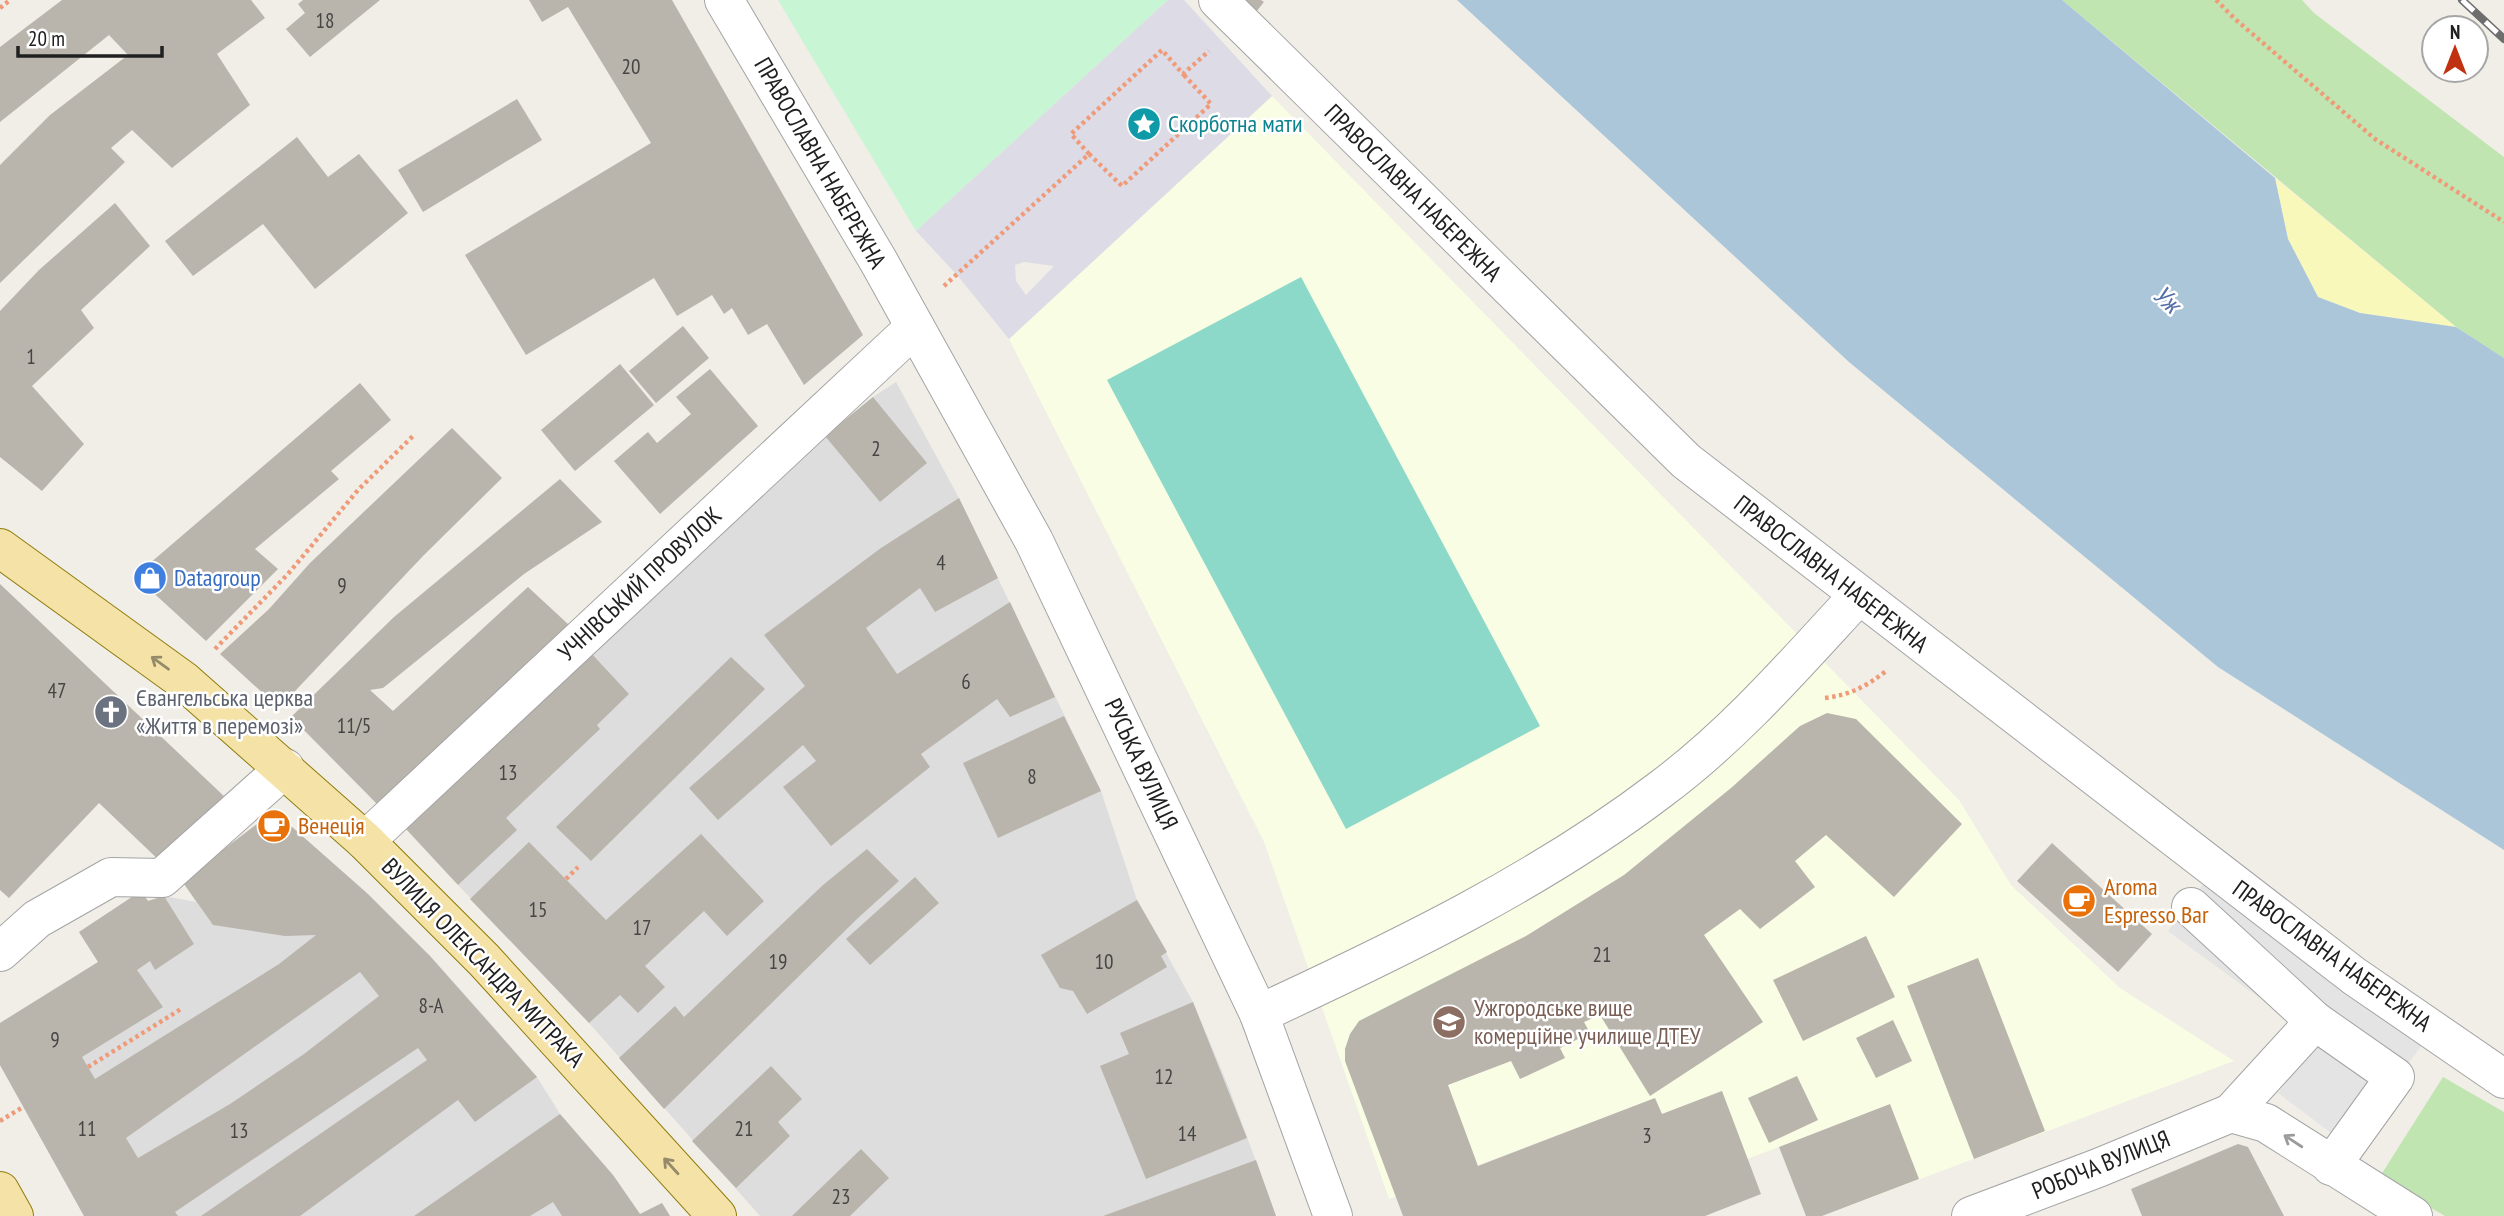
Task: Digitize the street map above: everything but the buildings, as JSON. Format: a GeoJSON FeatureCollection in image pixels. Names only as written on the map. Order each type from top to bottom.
{"type":"FeatureCollection","features":[{"type":"Feature","properties":{"kind":"main road","name":"ВУЛИЦЯ ОЛЕКСАНДРА МИТРАКА"},"geometry":{"type":"LineString","coordinates":[[0,548],[184,681],[366,841],[484,960],[717,1216]]}},
{"type":"Feature","properties":{"kind":"main road"},"geometry":{"type":"LineString","coordinates":[[0,1191],[14,1216]]}},
{"type":"Feature","properties":{"kind":"street","name":"ПРАВОСЛАВНА НАБЕРЕЖНА"},"geometry":{"type":"LineString","coordinates":[[724,0],[912,323]]}},
{"type":"Feature","properties":{"kind":"street","name":"ПРАВОСЛАВНА НАБЕРЕЖНА"},"geometry":{"type":"LineString","coordinates":[[1229,12],[1686,461],[2354,976],[2504,1079]]}},
{"type":"Feature","properties":{"kind":"street","name":"УЧНІВСЬКИЙ ПРОВУЛОК"},"geometry":{"type":"LineString","coordinates":[[366,841],[912,323]]}},
{"type":"Feature","properties":{"kind":"street","name":"РУСЬКА ВУЛИЦЯ"},"geometry":{"type":"LineString","coordinates":[[912,323],[1034,541],[1259,1014],[1333,1216]]}},
{"type":"Feature","properties":{"kind":"street"},"geometry":{"type":"LineString","coordinates":[[1259,1014],[1381,956],[1530,878],[1662,789],[1744,718],[1858,596]]}},
{"type":"Feature","properties":{"kind":"street"},"geometry":{"type":"LineString","coordinates":[[0,952],[37,919],[111,877],[162,878],[285,768]]}},
{"type":"Feature","properties":{"kind":"street"},"geometry":{"type":"LineString","coordinates":[[2191,907],[2315,1021],[2395,1077],[2332,1166]]}},
{"type":"Feature","properties":{"kind":"street"},"geometry":{"type":"LineString","coordinates":[[2315,1021],[2231,1113],[2266,1123],[2413,1216]]}},
{"type":"Feature","properties":{"kind":"street","name":"РОБОЧА ВУЛИЦЯ"},"geometry":{"type":"LineString","coordinates":[[1971,1216],[2098,1168],[2231,1113]]}},
{"type":"Feature","properties":{"kind":"path"},"geometry":{"type":"LineString","coordinates":[[0,8],[10,0]]}},
{"type":"Feature","properties":{"kind":"path"},"geometry":{"type":"LineString","coordinates":[[2216,0],[2375,139],[2504,222]]}},
{"type":"Feature","properties":{"kind":"path"},"geometry":{"type":"LineString","coordinates":[[1183,74],[1229,12]]}},
{"type":"Feature","properties":{"kind":"path"},"geometry":{"type":"LineString","coordinates":[[1162,50],[1183,74],[1211,104],[1122,186],[1071,134],[1162,50]]}},
{"type":"Feature","properties":{"kind":"path"},"geometry":{"type":"LineString","coordinates":[[912,323],[1089,154]]}},
{"type":"Feature","properties":{"kind":"path"},"geometry":{"type":"LineString","coordinates":[[209,655],[288,574],[358,490],[415,434]]}},
{"type":"Feature","properties":{"kind":"path"},"geometry":{"type":"LineString","coordinates":[[566,879],[578,867]]}},
{"type":"Feature","properties":{"kind":"path"},"geometry":{"type":"LineString","coordinates":[[88,1067],[181,1009]]}},
{"type":"Feature","properties":{"kind":"path"},"geometry":{"type":"LineString","coordinates":[[0,1121],[23,1107]]}},
{"type":"Feature","properties":{"kind":"shaded area"},"geometry":{"type":"Polygon","coordinates":[[[778,0],[1168,0],[916,231],[778,0]]]}},
{"type":"Feature","properties":{"kind":"shaded area"},"geometry":{"type":"Polygon","coordinates":[[[1168,0],[1184,0],[1272,96],[1009,339],[957,275],[916,231],[1168,0]],[[1024,262],[1015,265],[1016,281],[1026,295],[1054,266],[1024,262]]]}},
{"type":"Feature","properties":{"kind":"shaded area"},"geometry":{"type":"Polygon","coordinates":[[[2062,0],[2302,0],[2314,13],[2504,157],[2504,358],[2456,327],[2062,0]]]}},
{"type":"Feature","properties":{"kind":"shaded area"},"geometry":{"type":"Polygon","coordinates":[[[1272,96],[1959,800],[2011,885],[2120,988],[2234,1061],[1822,1216],[1806,1216],[1779,1147],[1747,1159],[1721,1091],[1662,1114],[1655,1098],[1389,1199],[1264,842],[1009,339],[1272,96]]]}},
{"type":"Feature","properties":{"kind":"shaded area"},"geometry":{"type":"Polygon","coordinates":[[[1301,277],[1540,726],[1346,829],[1107,380],[1301,277]]]}},
{"type":"Feature","properties":{"kind":"shaded area"},"geometry":{"type":"Polygon","coordinates":[[[896,382],[959,498],[1101,791],[1137,900],[1193,1002],[1229,1088],[1276,1216],[760,1216],[589,1023],[458,885],[591,653],[825,436],[896,382]]]}},
{"type":"Feature","properties":{"kind":"shaded area"},"geometry":{"type":"Polygon","coordinates":[[[274,811],[430,956],[537,1077],[560,1114],[613,1175],[640,1214],[662,1203],[670,1216],[84,1216],[0,1065],[0,1023],[98,962],[79,932],[141,891],[148,901],[164,896],[196,902],[182,881],[274,811]]]}},
{"type":"Feature","properties":{"kind":"shaded area"},"geometry":{"type":"Polygon","coordinates":[[[2206,880],[2425,1041],[2347,1145],[2278,1093],[2317,1040],[2168,931],[2206,880]]]}},
{"type":"Feature","properties":{"kind":"shaded area"},"geometry":{"type":"Polygon","coordinates":[[[2443,1077],[2504,1112],[2504,1216],[2445,1216],[2379,1178],[2443,1077]]]}},
{"type":"Feature","properties":{"kind":"sand"},"geometry":{"type":"Polygon","coordinates":[[[2275,178],[2456,327],[2360,313],[2318,297],[2288,239],[2275,178]]]}},
{"type":"Feature","properties":{"kind":"water","name":"Уж"},"geometry":{"type":"Polygon","coordinates":[[[1457,0],[2062,0],[2275,178],[2288,239],[2318,297],[2360,313],[2456,327],[2504,358],[2504,850],[2218,667],[1849,362],[1457,0]]]}},
{"type":"Feature","properties":{"kind":"railway"},"geometry":{"type":"LineString","coordinates":[[2462,0],[2504,39]]}},
{"type":"Feature","properties":{"kind":"place","name":"Скорботна мати"},"geometry":{"type":"Point","coordinates":[1144,124]}},
{"type":"Feature","properties":{"kind":"place","name":"Datagroup"},"geometry":{"type":"Point","coordinates":[150,578]}},
{"type":"Feature","properties":{"kind":"place","name":"Євангельська церква «Життя в перемозі»"},"geometry":{"type":"Point","coordinates":[111,712]}},
{"type":"Feature","properties":{"kind":"place","name":"Венеція"},"geometry":{"type":"Point","coordinates":[274,826]}},
{"type":"Feature","properties":{"kind":"place","name":"Aroma Espresso Bar"},"geometry":{"type":"Point","coordinates":[2079,901]}},
{"type":"Feature","properties":{"kind":"place","name":"Ужгородське вище комерційне училище ДТЕУ"},"geometry":{"type":"Point","coordinates":[1449,1022]}}]}
